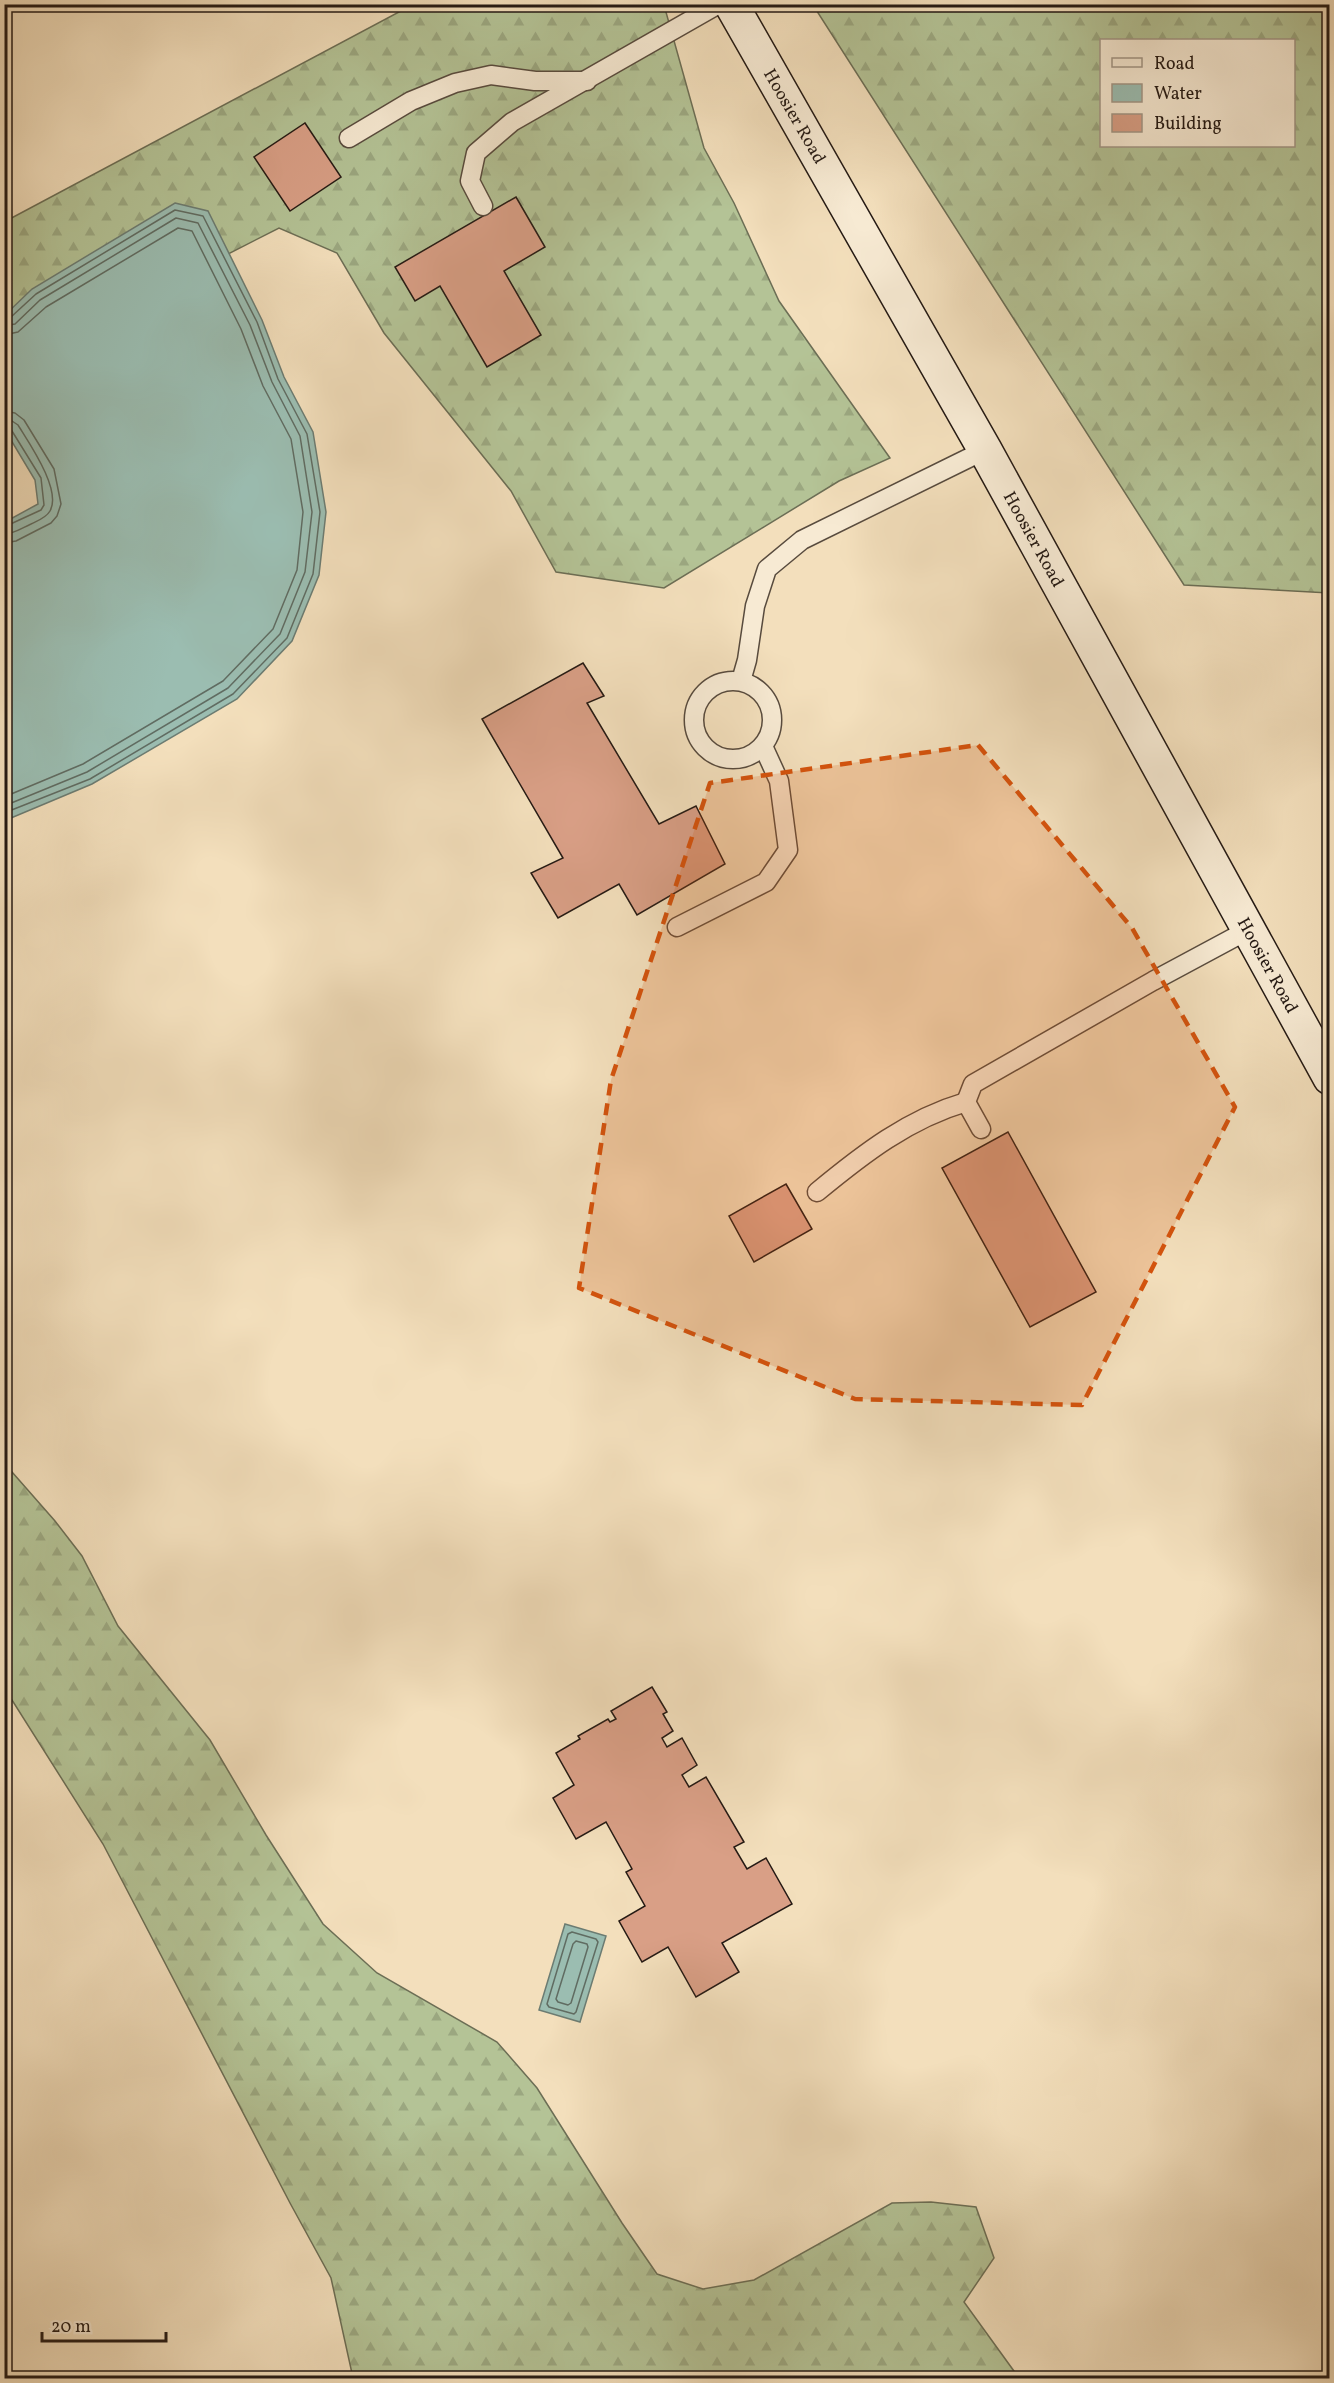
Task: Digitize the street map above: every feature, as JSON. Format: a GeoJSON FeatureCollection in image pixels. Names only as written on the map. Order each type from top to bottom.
{"type":"FeatureCollection","features":[{"type":"Feature","properties":{"kind":"street","name":"Hoosier Road"},"geometry":{"type":"LineString","coordinates":[[731,4],[985,450],[1329,1078]]}},
{"type":"Feature","properties":{"kind":"lane"},"geometry":{"type":"LineString","coordinates":[[483,206],[470,181],[476,153],[512,122],[589,81],[719,4]]}},
{"type":"Feature","properties":{"kind":"lane"},"geometry":{"type":"LineString","coordinates":[[349,138],[411,102],[455,83],[491,75],[535,81],[589,81]]}},
{"type":"Feature","properties":{"kind":"lane"},"geometry":{"type":"LineString","coordinates":[[741,681],[747,660],[755,606],[767,570],[802,540],[985,450]]}},
{"type":"Feature","properties":{"kind":"lane"},"geometry":{"type":"LineString","coordinates":[[727,681],[741,681],[760,691],[768,702],[772,715],[770,734],[763,746],[742,759],[728,760],[715,756],[704,748],[697,736],[693,716],[697,702],[714,685],[727,681]]}},
{"type":"Feature","properties":{"kind":"lane"},"geometry":{"type":"LineString","coordinates":[[677,927],[766,882],[788,850],[779,781],[763,746]]}},
{"type":"Feature","properties":{"kind":"lane"},"geometry":{"type":"LineString","coordinates":[[966,1102],[973,1084],[1153,981],[1248,930]]}},
{"type":"Feature","properties":{"kind":"lane"},"geometry":{"type":"LineString","coordinates":[[966,1102],[981,1129]]}},
{"type":"Feature","properties":{"kind":"lane"},"geometry":{"type":"LineString","coordinates":[[817,1192],[884,1139],[938,1110],[966,1102]]}},
{"type":"Feature","properties":{"kind":"highlighted area"},"geometry":{"type":"Polygon","coordinates":[[[978,745],[1132,928],[1235,1107],[1082,1405],[855,1399],[579,1288],[611,1080],[710,783],[978,745]]]}},
{"type":"Feature","properties":{"kind":"green space"},"geometry":{"type":"Polygon","coordinates":[[[412,5],[664,5],[704,148],[734,203],[779,301],[890,458],[839,481],[664,588],[556,572],[511,491],[384,333],[337,253],[279,228],[5,368],[4,222],[412,5]]]}},
{"type":"Feature","properties":{"kind":"green space"},"geometry":{"type":"Polygon","coordinates":[[[813,5],[1329,5],[1329,593],[1184,585],[813,5]]]}},
{"type":"Feature","properties":{"kind":"green space"},"geometry":{"type":"Polygon","coordinates":[[[5,1464],[82,1556],[118,1626],[210,1740],[266,1835],[323,1924],[377,1973],[497,2042],[537,2088],[657,2274],[703,2289],[754,2280],[892,2203],[931,2202],[976,2207],[994,2258],[964,2302],[1019,2378],[353,2378],[331,2278],[103,1844],[5,1689],[5,1464]]]}},
{"type":"Feature","properties":{"kind":"water"},"geometry":{"type":"Polygon","coordinates":[[[175,203],[208,211],[262,320],[284,377],[313,432],[326,512],[319,575],[292,641],[237,699],[92,784],[5,819],[5,522],[38,504],[35,480],[5,430],[5,315],[32,289],[175,203]]]}},
{"type":"Feature","properties":{"kind":"water"},"geometry":{"type":"Polygon","coordinates":[[[565,1924],[606,1936],[580,2022],[539,2010],[565,1924]]]}},
{"type":"Feature","properties":{"kind":"building"},"geometry":{"type":"Polygon","coordinates":[[[305,123],[341,177],[290,211],[254,157],[305,123]]]}},
{"type":"Feature","properties":{"kind":"building"},"geometry":{"type":"Polygon","coordinates":[[[516,197],[545,247],[504,271],[541,335],[487,367],[440,286],[415,301],[395,267],[516,197]]]}},
{"type":"Feature","properties":{"kind":"building"},"geometry":{"type":"Polygon","coordinates":[[[583,663],[604,696],[587,703],[659,824],[696,806],[725,864],[637,915],[619,884],[558,918],[531,873],[563,858],[482,719],[583,663]]]}},
{"type":"Feature","properties":{"kind":"building"},"geometry":{"type":"Polygon","coordinates":[[[1008,1132],[1096,1292],[1030,1327],[942,1168],[1008,1132]]]}},
{"type":"Feature","properties":{"kind":"building"},"geometry":{"type":"Polygon","coordinates":[[[786,1184],[812,1229],[754,1262],[729,1216],[786,1184]]]}},
{"type":"Feature","properties":{"kind":"building"},"geometry":{"type":"Polygon","coordinates":[[[652,1687],[667,1712],[663,1714],[673,1731],[662,1738],[667,1747],[682,1738],[697,1765],[682,1775],[689,1787],[706,1777],[744,1842],[734,1847],[747,1869],[766,1858],[792,1904],[722,1943],[739,1972],[696,1997],[668,1947],[642,1962],[619,1921],[645,1906],[626,1872],[632,1869],[606,1822],[576,1839],[553,1798],[574,1785],[556,1753],[580,1739],[578,1736],[608,1719],[610,1722],[616,1719],[611,1711],[652,1687]]]}},
{"type":"Feature","properties":{"kind":"building"},"geometry":{"type":"Polygon","coordinates":[[[1330,1779],[1330,1794],[1323,1783],[1330,1779]]]}}]}
